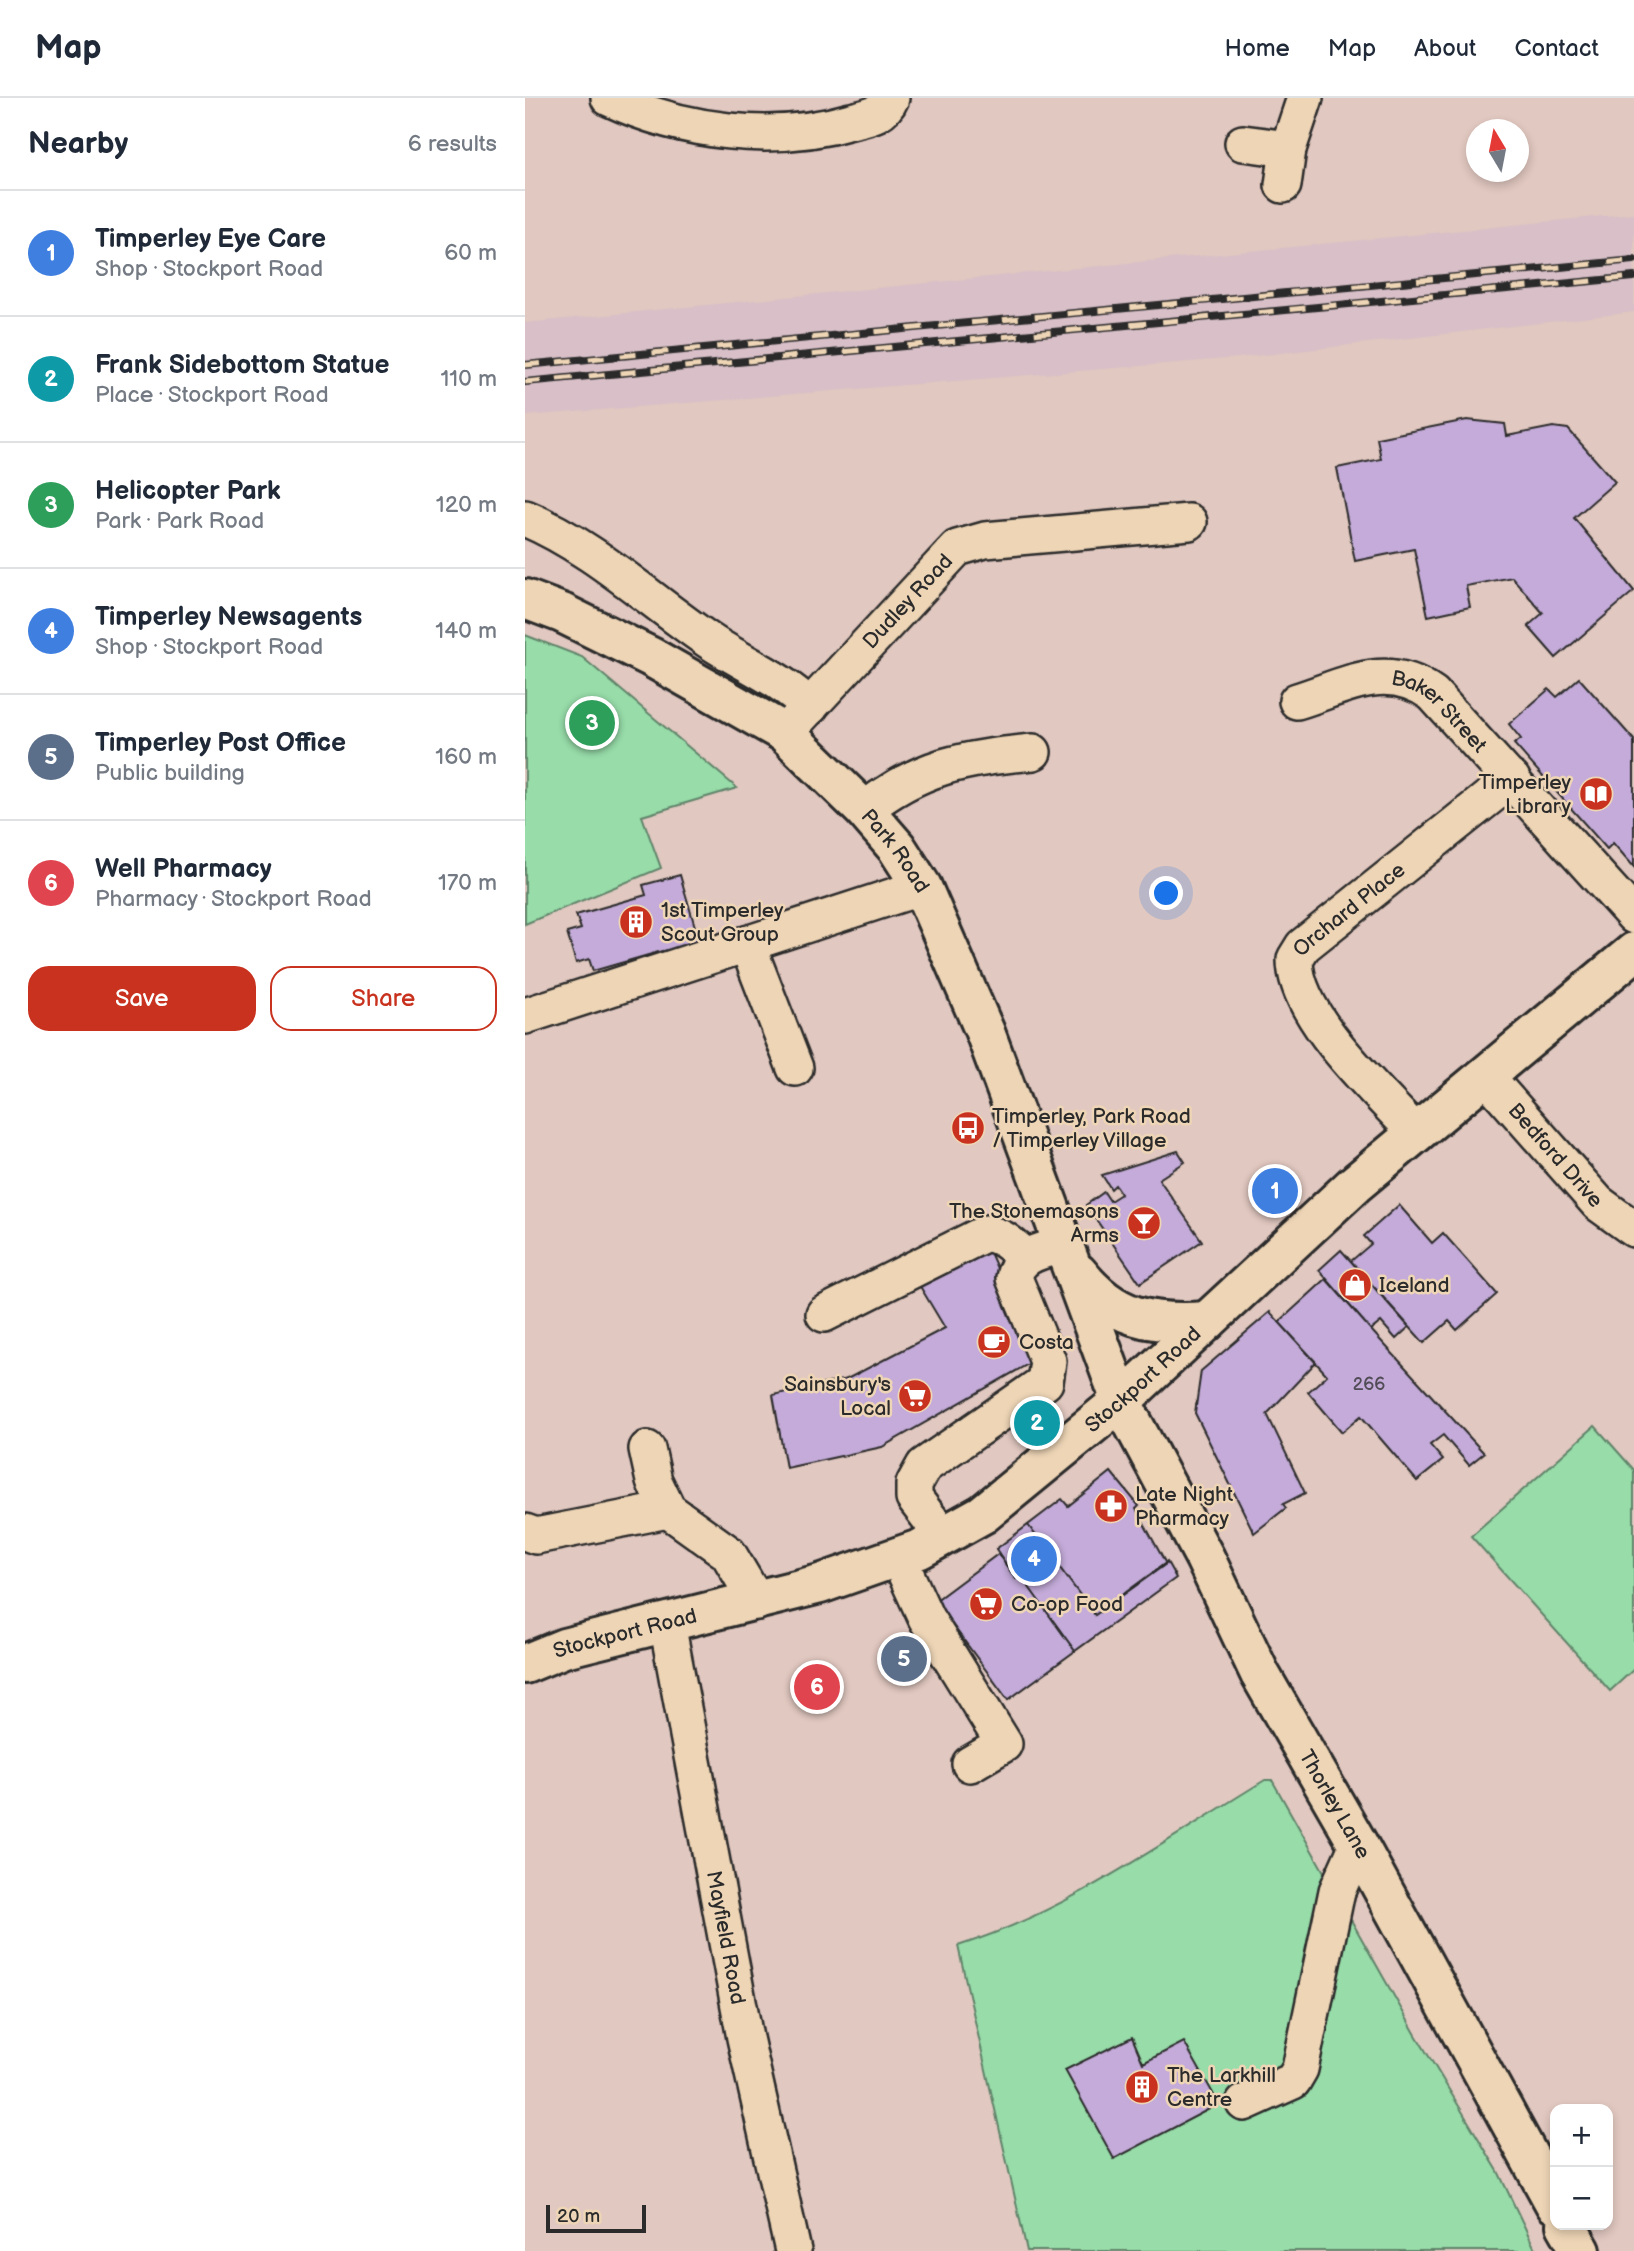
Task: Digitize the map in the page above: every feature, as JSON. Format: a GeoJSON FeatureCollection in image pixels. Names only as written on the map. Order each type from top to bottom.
{"type":"FeatureCollection","features":[{"type":"Feature","properties":{"kind":"main road","name":"Park Road"},"geometry":{"type":"LineString","coordinates":[[525,598],[562,613],[651,657],[797,720],[864,810],[897,848],[922,887],[985,1032],[1056,1256],[1121,1401]]}},
{"type":"Feature","properties":{"kind":"main road","name":"Stockport Road"},"geometry":{"type":"LineString","coordinates":[[525,1664],[564,1648],[757,1602],[898,1557],[983,1514],[1121,1401],[1416,1133],[1634,952]]}},
{"type":"Feature","properties":{"kind":"main road","name":"Park Road"},"geometry":{"type":"LineString","coordinates":[[1056,1256],[1094,1293],[1134,1317],[1178,1323],[1207,1321]]}},
{"type":"Feature","properties":{"kind":"main road","name":"Thorley Lane"},"geometry":{"type":"LineString","coordinates":[[1121,1401],[1205,1558],[1260,1674],[1358,1844],[1550,2195]]}},
{"type":"Feature","properties":{"kind":"main road"},"geometry":{"type":"LineString","coordinates":[[1569,2230],[1581,2251]]}},
{"type":"Feature","properties":{"kind":"street"},"geometry":{"type":"LineString","coordinates":[[609,98],[634,109],[690,124],[767,132],[837,126],[874,115],[884,109],[891,98]]}},
{"type":"Feature","properties":{"kind":"street"},"geometry":{"type":"LineString","coordinates":[[1283,185],[1288,149],[1305,98]]}},
{"type":"Feature","properties":{"kind":"street"},"geometry":{"type":"LineString","coordinates":[[1243,143],[1288,149]]}},
{"type":"Feature","properties":{"kind":"street","name":"Park Road"},"geometry":{"type":"LineString","coordinates":[[525,518],[569,540],[707,639],[794,691],[797,720]]}},
{"type":"Feature","properties":{"kind":"street","name":"Dudley Road"},"geometry":{"type":"LineString","coordinates":[[797,720],[957,548],[985,540],[1189,522]]}},
{"type":"Feature","properties":{"kind":"street","name":"Baker Street"},"geometry":{"type":"LineString","coordinates":[[1297,701],[1382,675],[1398,676],[1419,683],[1433,694],[1512,779],[1634,916]]}},
{"type":"Feature","properties":{"kind":"street"},"geometry":{"type":"LineString","coordinates":[[864,810],[895,786],[964,759],[1033,752]]}},
{"type":"Feature","properties":{"kind":"street","name":"Orchard Place"},"geometry":{"type":"LineString","coordinates":[[1416,1133],[1325,1034],[1298,980],[1295,959],[1303,946],[1512,779]]}},
{"type":"Feature","properties":{"kind":"street"},"geometry":{"type":"LineString","coordinates":[[525,1016],[922,887]]}},
{"type":"Feature","properties":{"kind":"street"},"geometry":{"type":"LineString","coordinates":[[747,944],[795,1068]]}},
{"type":"Feature","properties":{"kind":"street","name":"Bedford Drive"},"geometry":{"type":"LineString","coordinates":[[1485,1074],[1598,1203],[1634,1229]]}},
{"type":"Feature","properties":{"kind":"street"},"geometry":{"type":"LineString","coordinates":[[824,1314],[986,1233],[1001,1236],[1023,1255],[1056,1256]]}},
{"type":"Feature","properties":{"kind":"street"},"geometry":{"type":"LineString","coordinates":[[943,1536],[914,1498],[914,1484],[923,1466],[1045,1382],[1049,1368],[1047,1355],[1014,1278],[1016,1268],[1056,1256]]}},
{"type":"Feature","properties":{"kind":"street"},"geometry":{"type":"LineString","coordinates":[[647,1449],[654,1481],[668,1510],[728,1553],[757,1602]]}},
{"type":"Feature","properties":{"kind":"street"},"geometry":{"type":"LineString","coordinates":[[525,1532],[536,1536],[668,1510]]}},
{"type":"Feature","properties":{"kind":"street"},"geometry":{"type":"LineString","coordinates":[[898,1557],[926,1618],[1004,1744],[970,1764]]}},
{"type":"Feature","properties":{"kind":"street","name":"Mayfield Road"},"geometry":{"type":"LineString","coordinates":[[667,1623],[745,2038],[793,2251]]}},
{"type":"Feature","properties":{"kind":"street"},"geometry":{"type":"LineString","coordinates":[[1244,2103],[1293,2081],[1300,2069],[1337,1891],[1358,1844]]}},
{"type":"Feature","properties":{"kind":"shaded area"},"geometry":{"type":"Polygon","coordinates":[[[1634,213],[1634,312],[1238,358],[525,416],[525,323],[1634,213]]]}},
{"type":"Feature","properties":{"kind":"green space"},"geometry":{"type":"Polygon","coordinates":[[[525,635],[582,657],[737,788],[642,816],[661,868],[525,924],[525,635]]]}},
{"type":"Feature","properties":{"kind":"green space"},"geometry":{"type":"Polygon","coordinates":[[[1595,1426],[1634,1470],[1634,1669],[1610,1691],[1471,1536],[1595,1426]]]}},
{"type":"Feature","properties":{"kind":"green space"},"geometry":{"type":"Polygon","coordinates":[[[1265,1780],[1272,1780],[1416,2035],[1498,2171],[1536,2251],[1027,2251],[958,1946],[1039,1914],[1078,1894],[1265,1780]]]}},
{"type":"Feature","properties":{"kind":"building"},"geometry":{"type":"Polygon","coordinates":[[[1467,420],[1505,424],[1507,436],[1553,427],[1568,429],[1615,482],[1574,518],[1634,591],[1556,658],[1528,626],[1543,613],[1512,577],[1466,586],[1470,607],[1428,616],[1414,549],[1355,561],[1337,468],[1381,459],[1377,438],[1467,420]]]}},
{"type":"Feature","properties":{"kind":"building","name":"Timperley Library"},"geometry":{"type":"Polygon","coordinates":[[[1579,678],[1634,740],[1634,867],[1613,843],[1607,849],[1514,744],[1521,739],[1509,724],[1549,689],[1557,697],[1579,678]]]}},
{"type":"Feature","properties":{"kind":"building","name":"1st Timperley Scout Group"},"geometry":{"type":"Polygon","coordinates":[[[680,875],[700,944],[663,955],[662,951],[593,971],[589,959],[576,963],[567,933],[581,929],[576,915],[646,895],[643,885],[680,875]]]}},
{"type":"Feature","properties":{"kind":"building","name":"The Stonemasons Arms"},"geometry":{"type":"Polygon","coordinates":[[[1178,1151],[1185,1162],[1159,1179],[1202,1241],[1140,1283],[1086,1205],[1104,1192],[1110,1201],[1121,1194],[1115,1185],[1111,1189],[1102,1175],[1178,1151]]]}},
{"type":"Feature","properties":{"kind":"building"},"geometry":{"type":"Polygon","coordinates":[[[1399,1205],[1432,1243],[1443,1233],[1497,1294],[1457,1330],[1449,1321],[1424,1343],[1351,1261],[1371,1244],[1364,1236],[1399,1205]]]}},
{"type":"Feature","properties":{"kind":"building"},"geometry":{"type":"Polygon","coordinates":[[[985,1241],[1037,1359],[882,1447],[786,1468],[773,1395],[847,1379],[945,1328],[915,1278],[985,1241]]]}},
{"type":"Feature","properties":{"kind":"building"},"geometry":{"type":"Polygon","coordinates":[[[1341,1250],[1409,1327],[1396,1339],[1381,1322],[1371,1330],[1319,1270],[1341,1250]]]}},
{"type":"Feature","properties":{"kind":"building"},"geometry":{"type":"Polygon","coordinates":[[[1326,1279],[1484,1453],[1469,1465],[1443,1435],[1430,1445],[1443,1460],[1417,1481],[1361,1416],[1342,1432],[1308,1392],[1327,1375],[1279,1322],[1326,1279]]]}},
{"type":"Feature","properties":{"kind":"building"},"geometry":{"type":"Polygon","coordinates":[[[1270,1312],[1316,1362],[1267,1414],[1305,1493],[1283,1504],[1286,1508],[1254,1533],[1195,1413],[1201,1371],[1270,1312]]]}},
{"type":"Feature","properties":{"kind":"building"},"geometry":{"type":"Polygon","coordinates":[[[1111,1472],[1139,1506],[1136,1509],[1166,1564],[1095,1615],[1028,1525],[1062,1499],[1068,1506],[1111,1472]]]}},
{"type":"Feature","properties":{"kind":"building"},"geometry":{"type":"Polygon","coordinates":[[[1028,1525],[1095,1615],[1167,1562],[1176,1578],[1075,1651],[1021,1576],[1016,1579],[996,1549],[1028,1525]]]}},
{"type":"Feature","properties":{"kind":"building"},"geometry":{"type":"Polygon","coordinates":[[[998,1554],[1016,1579],[1021,1576],[1075,1651],[1008,1700],[935,1601],[998,1554]]]}},
{"type":"Feature","properties":{"kind":"building","name":"The Larkhill Centre"},"geometry":{"type":"Polygon","coordinates":[[[1132,2037],[1143,2063],[1184,2042],[1219,2104],[1114,2159],[1065,2070],[1132,2037]]]}},
{"type":"Feature","properties":{"kind":"railway"},"geometry":{"type":"LineString","coordinates":[[525,365],[1634,260]]}},
{"type":"Feature","properties":{"kind":"railway"},"geometry":{"type":"LineString","coordinates":[[525,382],[1634,277]]}},
{"type":"Feature","properties":{"kind":"place","name":"Helicopter Park"},"geometry":{"type":"Point","coordinates":[592,723]}},
{"type":"Feature","properties":{"kind":"place","name":"Timperley Library"},"geometry":{"type":"Point","coordinates":[1596,794]}},
{"type":"Feature","properties":{"kind":"place","name":"1st Timperley Scout Group"},"geometry":{"type":"Point","coordinates":[636,922]}},
{"type":"Feature","properties":{"kind":"place","name":"Timperley, Park Road / Timperley Village"},"geometry":{"type":"Point","coordinates":[968,1128]}},
{"type":"Feature","properties":{"kind":"place","name":"Timperley Eye Care"},"geometry":{"type":"Point","coordinates":[1275,1191]}},
{"type":"Feature","properties":{"kind":"place","name":"The Stonemasons Arms"},"geometry":{"type":"Point","coordinates":[1144,1223]}},
{"type":"Feature","properties":{"kind":"place","name":"Iceland"},"geometry":{"type":"Point","coordinates":[1355,1285]}},
{"type":"Feature","properties":{"kind":"place","name":"Costa"},"geometry":{"type":"Point","coordinates":[994,1342]}},
{"type":"Feature","properties":{"kind":"place","name":"Sainsbury's Local"},"geometry":{"type":"Point","coordinates":[915,1396]}},
{"type":"Feature","properties":{"kind":"place","name":"Frank Sidebottom Statue"},"geometry":{"type":"Point","coordinates":[1037,1423]}},
{"type":"Feature","properties":{"kind":"place","name":"Late Night Pharmacy"},"geometry":{"type":"Point","coordinates":[1111,1506]}},
{"type":"Feature","properties":{"kind":"place","name":"Timperley Newsagents"},"geometry":{"type":"Point","coordinates":[1034,1559]}},
{"type":"Feature","properties":{"kind":"place","name":"Co-op Food"},"geometry":{"type":"Point","coordinates":[986,1604]}},
{"type":"Feature","properties":{"kind":"place","name":"Timperley Post Office"},"geometry":{"type":"Point","coordinates":[904,1659]}},
{"type":"Feature","properties":{"kind":"place","name":"Well Pharmacy"},"geometry":{"type":"Point","coordinates":[817,1687]}},
{"type":"Feature","properties":{"kind":"place","name":"The Larkhill Centre"},"geometry":{"type":"Point","coordinates":[1142,2087]}}]}
